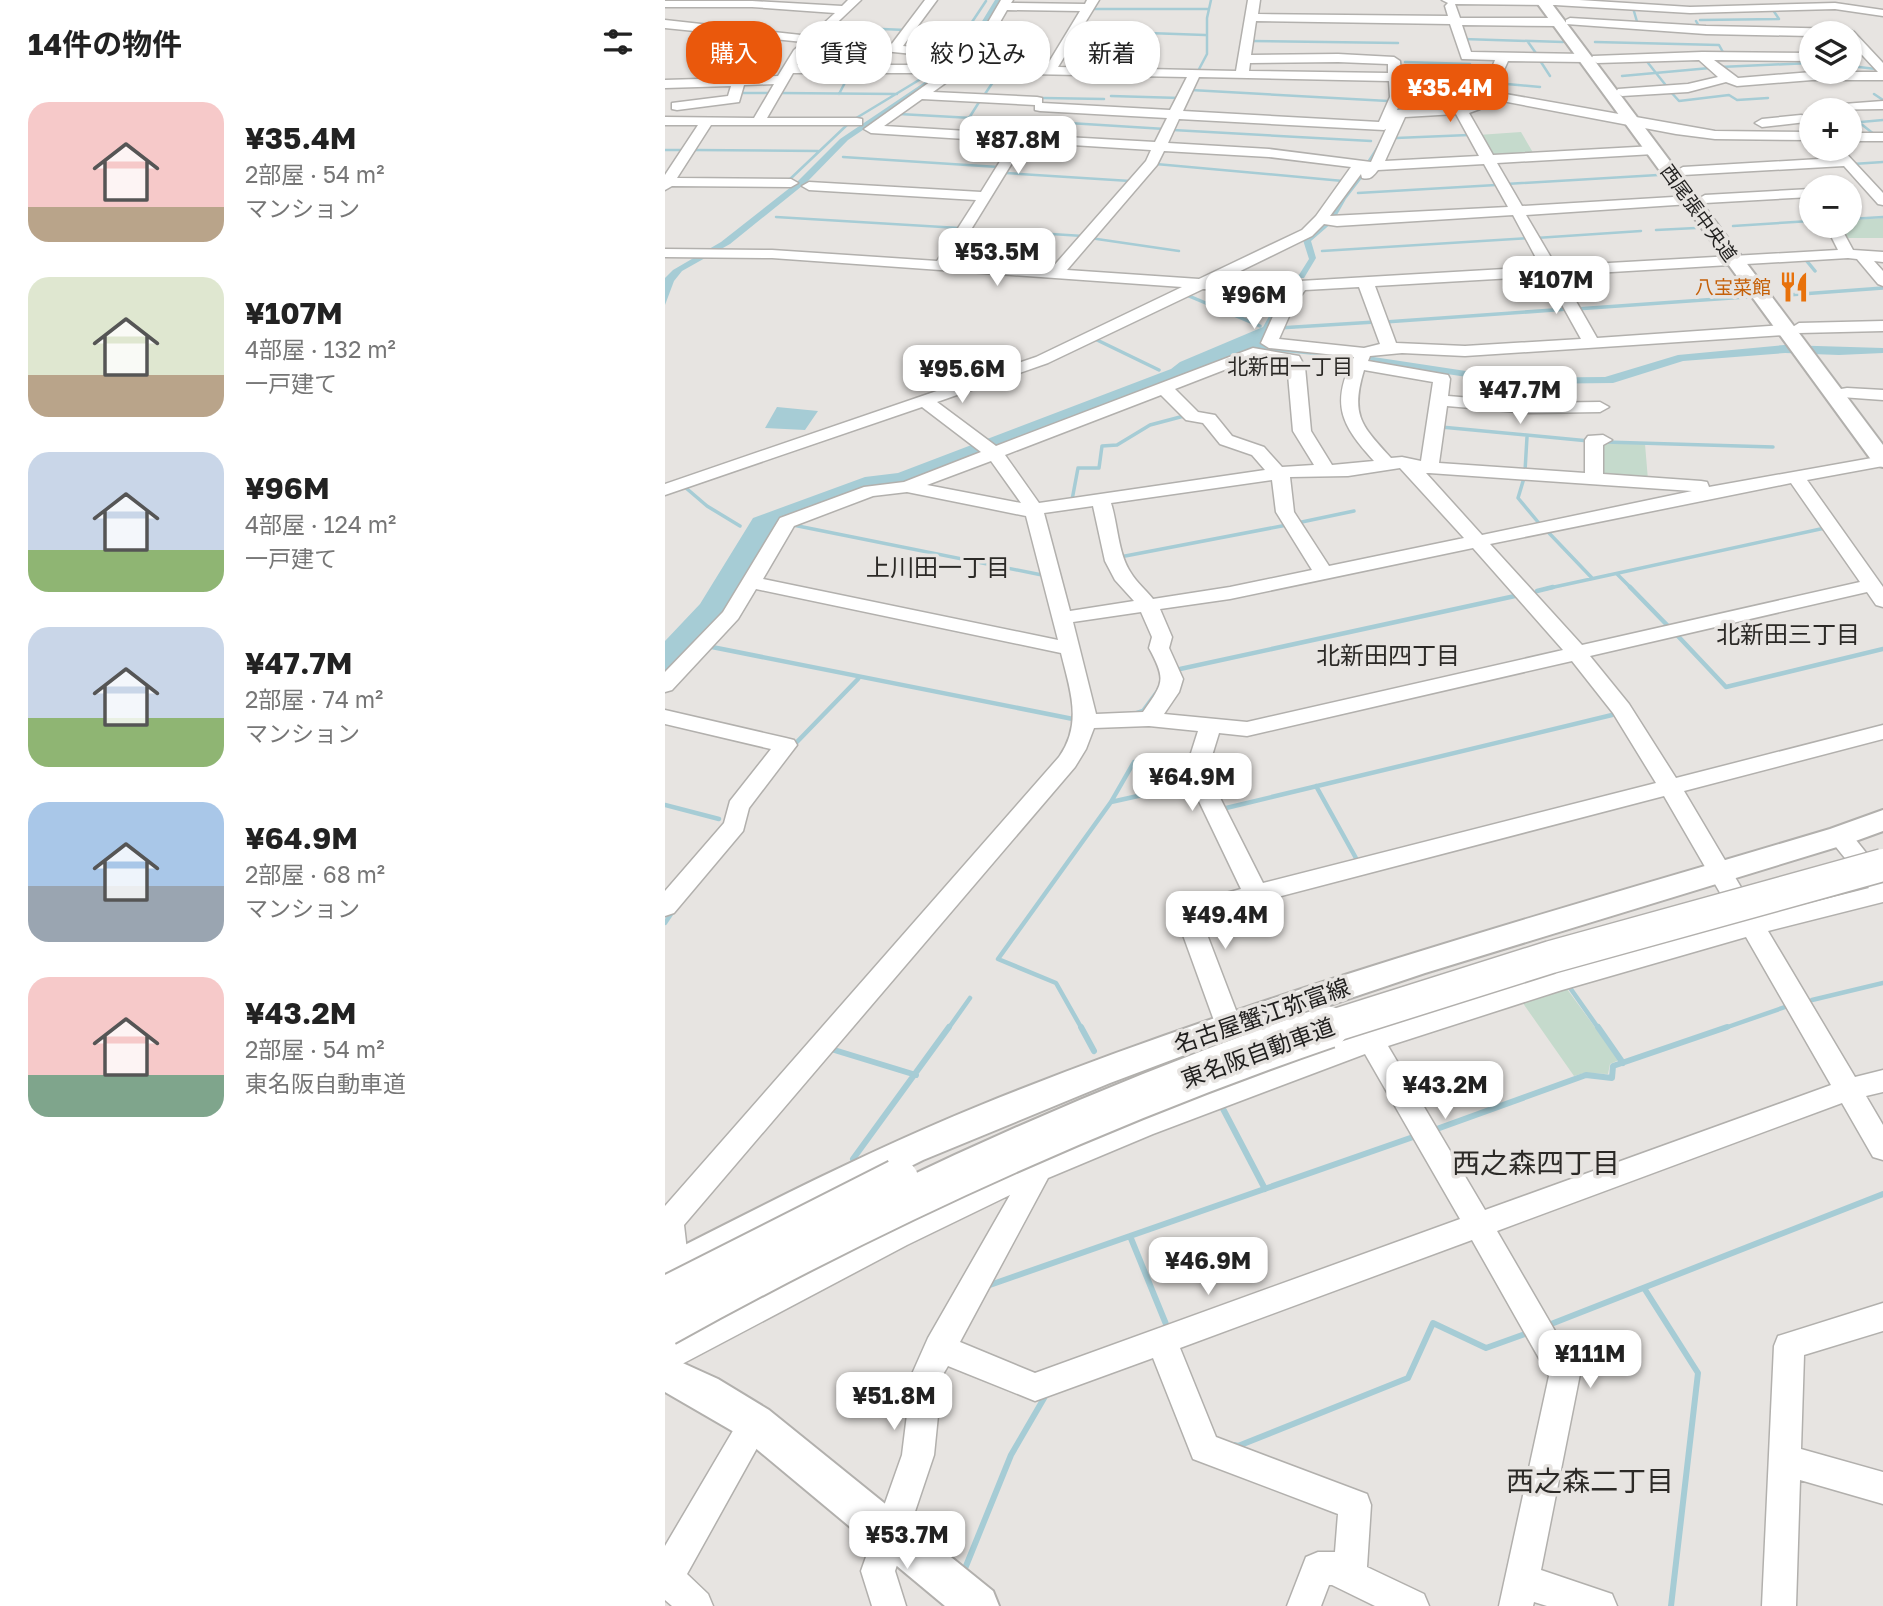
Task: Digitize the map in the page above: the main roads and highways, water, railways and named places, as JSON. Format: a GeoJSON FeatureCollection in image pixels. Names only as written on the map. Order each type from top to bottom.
{"type":"FeatureCollection","features":[{"type":"Feature","properties":{"kind":"highway","name":"東名阪自動車道"},"geometry":{"type":"LineString","coordinates":[[668,1280],[783,1236],[996,1134],[1179,1059],[1433,974],[1883,847]]}},
{"type":"Feature","properties":{"kind":"highway","name":"東名阪自動車道"},"geometry":{"type":"LineString","coordinates":[[665,1325],[912,1198],[1006,1153],[1183,1080],[1354,1018],[1444,990],[1883,865]]}},
{"type":"Feature","properties":{"kind":"main road","name":"西尾張中央道"},"geometry":{"type":"LineString","coordinates":[[1548,1],[1591,59],[1630,121],[1697,199],[1802,343],[1883,461]]}},
{"type":"Feature","properties":{"kind":"main road","name":"西尾張中央道"},"geometry":{"type":"LineString","coordinates":[[1591,59],[1622,93],[1683,171],[1697,199]]}},
{"type":"Feature","properties":{"kind":"main road","name":"西尾張中央道"},"geometry":{"type":"LineString","coordinates":[[1802,343],[1847,393],[1883,440]]}},
{"type":"Feature","properties":{"kind":"main road","name":"名古屋蟹江弥富線"},"geometry":{"type":"LineString","coordinates":[[668,1280],[810,1199],[993,1115],[1119,1066],[1229,1026],[1840,836],[1883,820]]}},
{"type":"Feature","properties":{"kind":"main road"},"geometry":{"type":"LineString","coordinates":[[665,1373],[704,1392],[755,1423],[978,1606]]}},
{"type":"Feature","properties":{"kind":"water"},"geometry":{"type":"Polygon","coordinates":[[[995,0],[1003,0],[991,21],[982,21],[995,0]]]}},
{"type":"Feature","properties":{"kind":"water"},"geometry":{"type":"Polygon","coordinates":[[[1399,81],[1405,81],[1404,97],[1376,160],[1346,199],[1333,222],[1311,241],[1316,258],[1304,278],[1297,278],[1309,259],[1303,240],[1364,166],[1377,145],[1389,124],[1399,81]]]}},
{"type":"Feature","properties":{"kind":"water"},"geometry":{"type":"Polygon","coordinates":[[[922,84],[931,84],[848,140],[807,182],[730,244],[682,271],[674,281],[665,305],[665,278],[673,270],[721,242],[796,183],[840,139],[922,84]]]}},
{"type":"Feature","properties":{"kind":"water"},"geometry":{"type":"Polygon","coordinates":[[[1280,297],[1285,297],[1262,344],[1334,351],[1512,378],[1605,377],[1678,355],[1784,345],[1883,348],[1883,353],[1785,353],[1683,361],[1613,383],[1513,384],[1335,357],[1251,349],[903,483],[868,487],[779,520],[725,609],[665,673],[665,641],[700,604],[753,518],[865,477],[898,473],[1171,369],[1180,362],[1263,327],[1280,297]]]}},
{"type":"Feature","properties":{"kind":"water"},"geometry":{"type":"Polygon","coordinates":[[[777,407],[818,411],[805,430],[765,428],[777,407]]]}},
{"type":"Feature","properties":{"kind":"waterway"},"geometry":{"type":"LineString","coordinates":[[1209,9],[1211,0]]}},
{"type":"Feature","properties":{"kind":"waterway"},"geometry":{"type":"LineString","coordinates":[[973,21],[986,1]]}},
{"type":"Feature","properties":{"kind":"waterway"},"geometry":{"type":"LineString","coordinates":[[1633,8],[1638,25]]}},
{"type":"Feature","properties":{"kind":"waterway"},"geometry":{"type":"LineString","coordinates":[[1088,9],[1209,9]]}},
{"type":"Feature","properties":{"kind":"waterway"},"geometry":{"type":"LineString","coordinates":[[1197,73],[1207,54],[1209,9]]}},
{"type":"Feature","properties":{"kind":"waterway"},"geometry":{"type":"LineString","coordinates":[[1700,20],[1779,19],[1773,10]]}},
{"type":"Feature","properties":{"kind":"waterway"},"geometry":{"type":"LineString","coordinates":[[1696,21],[1700,28],[1697,28]]}},
{"type":"Feature","properties":{"kind":"waterway"},"geometry":{"type":"LineString","coordinates":[[892,29],[906,30]]}},
{"type":"Feature","properties":{"kind":"waterway"},"geometry":{"type":"LineString","coordinates":[[1160,33],[1205,35]]}},
{"type":"Feature","properties":{"kind":"waterway"},"geometry":{"type":"LineString","coordinates":[[1463,39],[1563,42]]}},
{"type":"Feature","properties":{"kind":"waterway"},"geometry":{"type":"LineString","coordinates":[[1251,41],[1398,43]]}},
{"type":"Feature","properties":{"kind":"waterway"},"geometry":{"type":"LineString","coordinates":[[1528,42],[1538,56]]}},
{"type":"Feature","properties":{"kind":"waterway"},"geometry":{"type":"LineString","coordinates":[[1595,42],[1719,45],[1724,54]]}},
{"type":"Feature","properties":{"kind":"waterway"},"geometry":{"type":"LineString","coordinates":[[1539,59],[1550,76]]}},
{"type":"Feature","properties":{"kind":"waterway"},"geometry":{"type":"LineString","coordinates":[[1645,59],[1656,73]]}},
{"type":"Feature","properties":{"kind":"waterway"},"geometry":{"type":"LineString","coordinates":[[1405,62],[1470,64],[1463,80],[1489,82]]}},
{"type":"Feature","properties":{"kind":"waterway"},"geometry":{"type":"LineString","coordinates":[[1720,67],[1799,64]]}},
{"type":"Feature","properties":{"kind":"waterway"},"geometry":{"type":"LineString","coordinates":[[1862,67],[1876,69]]}},
{"type":"Feature","properties":{"kind":"waterway"},"geometry":{"type":"LineString","coordinates":[[1656,73],[1710,68]]}},
{"type":"Feature","properties":{"kind":"waterway"},"geometry":{"type":"LineString","coordinates":[[1622,76],[1656,73]]}},
{"type":"Feature","properties":{"kind":"waterway"},"geometry":{"type":"LineString","coordinates":[[1656,73],[1668,88]]}},
{"type":"Feature","properties":{"kind":"waterway"},"geometry":{"type":"LineString","coordinates":[[1496,83],[1540,87]]}},
{"type":"Feature","properties":{"kind":"waterway"},"geometry":{"type":"LineString","coordinates":[[839,94],[844,84]]}},
{"type":"Feature","properties":{"kind":"waterway"},"geometry":{"type":"LineString","coordinates":[[896,94],[912,84]]}},
{"type":"Feature","properties":{"kind":"waterway"},"geometry":{"type":"LineString","coordinates":[[983,97],[992,84]]}},
{"type":"Feature","properties":{"kind":"waterway"},"geometry":{"type":"LineString","coordinates":[[1191,90],[1388,101]]}},
{"type":"Feature","properties":{"kind":"waterway"},"geometry":{"type":"LineString","coordinates":[[1670,91],[1679,101],[1729,95],[1737,100],[1768,98]]}},
{"type":"Feature","properties":{"kind":"waterway"},"geometry":{"type":"LineString","coordinates":[[740,93],[770,93]]}},
{"type":"Feature","properties":{"kind":"waterway"},"geometry":{"type":"LineString","coordinates":[[779,93],[839,94]]}},
{"type":"Feature","properties":{"kind":"waterway"},"geometry":{"type":"LineString","coordinates":[[839,94],[896,94]]}},
{"type":"Feature","properties":{"kind":"waterway"},"geometry":{"type":"LineString","coordinates":[[853,120],[896,94]]}},
{"type":"Feature","properties":{"kind":"waterway"},"geometry":{"type":"LineString","coordinates":[[1874,94],[1883,100]]}},
{"type":"Feature","properties":{"kind":"waterway"},"geometry":{"type":"LineString","coordinates":[[1111,96],[1180,98]]}},
{"type":"Feature","properties":{"kind":"waterway"},"geometry":{"type":"LineString","coordinates":[[1043,98],[1104,99]]}},
{"type":"Feature","properties":{"kind":"waterway"},"geometry":{"type":"LineString","coordinates":[[969,118],[981,99]]}},
{"type":"Feature","properties":{"kind":"waterway"},"geometry":{"type":"LineString","coordinates":[[899,114],[969,118]]}},
{"type":"Feature","properties":{"kind":"waterway"},"geometry":{"type":"LineString","coordinates":[[969,118],[1026,121]]}},
{"type":"Feature","properties":{"kind":"waterway"},"geometry":{"type":"LineString","coordinates":[[1862,122],[1883,120]]}},
{"type":"Feature","properties":{"kind":"waterway"},"geometry":{"type":"LineString","coordinates":[[1037,121],[1165,129]]}},
{"type":"Feature","properties":{"kind":"waterway"},"geometry":{"type":"LineString","coordinates":[[788,181],[848,124]]}},
{"type":"Feature","properties":{"kind":"waterway"},"geometry":{"type":"LineString","coordinates":[[1862,125],[1875,135]]}},
{"type":"Feature","properties":{"kind":"waterway"},"geometry":{"type":"LineString","coordinates":[[1173,130],[1371,141]]}},
{"type":"Feature","properties":{"kind":"waterway"},"geometry":{"type":"LineString","coordinates":[[1396,138],[1469,135]]}},
{"type":"Feature","properties":{"kind":"waterway"},"geometry":{"type":"LineString","coordinates":[[665,150],[683,150]]}},
{"type":"Feature","properties":{"kind":"waterway"},"geometry":{"type":"LineString","coordinates":[[694,150],[818,151]]}},
{"type":"Feature","properties":{"kind":"waterway"},"geometry":{"type":"LineString","coordinates":[[843,157],[998,167]]}},
{"type":"Feature","properties":{"kind":"waterway"},"geometry":{"type":"LineString","coordinates":[[1853,164],[1883,162]]}},
{"type":"Feature","properties":{"kind":"waterway"},"geometry":{"type":"LineString","coordinates":[[1156,164],[1343,181]]}},
{"type":"Feature","properties":{"kind":"waterway"},"geometry":{"type":"LineString","coordinates":[[1006,173],[1130,181]]}},
{"type":"Feature","properties":{"kind":"waterway"},"geometry":{"type":"LineString","coordinates":[[1506,184],[1658,175]]}},
{"type":"Feature","properties":{"kind":"waterway"},"geometry":{"type":"LineString","coordinates":[[1358,193],[1496,185]]}},
{"type":"Feature","properties":{"kind":"waterway"},"geometry":{"type":"LineString","coordinates":[[776,217],[959,228]]}},
{"type":"Feature","properties":{"kind":"waterway"},"geometry":{"type":"LineString","coordinates":[[1862,218],[1883,217]]}},
{"type":"Feature","properties":{"kind":"waterway"},"geometry":{"type":"LineString","coordinates":[[1733,226],[1799,222]]}},
{"type":"Feature","properties":{"kind":"waterway"},"geometry":{"type":"LineString","coordinates":[[1656,230],[1696,228]]}},
{"type":"Feature","properties":{"kind":"waterway"},"geometry":{"type":"LineString","coordinates":[[971,229],[1083,236]]}},
{"type":"Feature","properties":{"kind":"waterway"},"geometry":{"type":"LineString","coordinates":[[1536,238],[1641,231]]}},
{"type":"Feature","properties":{"kind":"waterway"},"geometry":{"type":"LineString","coordinates":[[1090,238],[1179,251]]}},
{"type":"Feature","properties":{"kind":"waterway"},"geometry":{"type":"LineString","coordinates":[[1322,251],[1530,238]]}},
{"type":"Feature","properties":{"kind":"waterway"},"geometry":{"type":"LineString","coordinates":[[1806,260],[1815,271]]}},
{"type":"Feature","properties":{"kind":"waterway"},"geometry":{"type":"LineString","coordinates":[[1788,295],[1883,288]]}},
{"type":"Feature","properties":{"kind":"waterway"},"geometry":{"type":"LineString","coordinates":[[1189,296],[1260,326]]}},
{"type":"Feature","properties":{"kind":"waterway"},"geometry":{"type":"LineString","coordinates":[[1576,309],[1746,297]]}},
{"type":"Feature","properties":{"kind":"waterway"},"geometry":{"type":"LineString","coordinates":[[1385,322],[1568,309]]}},
{"type":"Feature","properties":{"kind":"waterway"},"geometry":{"type":"LineString","coordinates":[[1279,328],[1375,322]]}},
{"type":"Feature","properties":{"kind":"waterway"},"geometry":{"type":"LineString","coordinates":[[1095,339],[1159,370]]}},
{"type":"Feature","properties":{"kind":"waterway"},"geometry":{"type":"LineString","coordinates":[[1072,500],[1078,468],[1099,468],[1102,446],[1117,445],[1150,425],[1184,416]]}},
{"type":"Feature","properties":{"kind":"waterway"},"geometry":{"type":"LineString","coordinates":[[1441,427],[1589,441]]}},
{"type":"Feature","properties":{"kind":"waterway"},"geometry":{"type":"LineString","coordinates":[[1525,471],[1527,437]]}},
{"type":"Feature","properties":{"kind":"waterway"},"geometry":{"type":"LineString","coordinates":[[1605,442],[1773,447]]}},
{"type":"Feature","properties":{"kind":"waterway"},"geometry":{"type":"LineString","coordinates":[[1524,478],[1518,498],[1538,522]]}},
{"type":"Feature","properties":{"kind":"waterway"},"geometry":{"type":"LineString","coordinates":[[686,488],[707,506],[740,526]]}},
{"type":"Feature","properties":{"kind":"waterway"},"geometry":{"type":"LineString","coordinates":[[1297,523],[1354,511]]}},
{"type":"Feature","properties":{"kind":"waterway"},"geometry":{"type":"LineString","coordinates":[[793,525],[1042,575]]}},
{"type":"Feature","properties":{"kind":"waterway"},"geometry":{"type":"LineString","coordinates":[[1120,557],[1287,525]]}},
{"type":"Feature","properties":{"kind":"waterway"},"geometry":{"type":"LineString","coordinates":[[1545,589],[1825,528]]}},
{"type":"Feature","properties":{"kind":"waterway"},"geometry":{"type":"LineString","coordinates":[[1549,533],[1592,578]]}},
{"type":"Feature","properties":{"kind":"waterway"},"geometry":{"type":"LineString","coordinates":[[1617,574],[1630,587]]}},
{"type":"Feature","properties":{"kind":"waterway"},"geometry":{"type":"LineString","coordinates":[[1545,589],[1553,587]]}},
{"type":"Feature","properties":{"kind":"waterway"},"geometry":{"type":"LineString","coordinates":[[1630,587],[1668,626]]}},
{"type":"Feature","properties":{"kind":"waterway"},"geometry":{"type":"LineString","coordinates":[[1537,591],[1545,589]]}},
{"type":"Feature","properties":{"kind":"waterway"},"geometry":{"type":"LineString","coordinates":[[1180,669],[1515,596]]}},
{"type":"Feature","properties":{"kind":"waterway"},"geometry":{"type":"LineString","coordinates":[[1676,634],[1726,687],[1883,649]]}},
{"type":"Feature","properties":{"kind":"waterway"},"geometry":{"type":"LineString","coordinates":[[712,647],[1073,719]]}},
{"type":"Feature","properties":{"kind":"waterway"},"geometry":{"type":"LineString","coordinates":[[794,745],[858,679]]}},
{"type":"Feature","properties":{"kind":"waterway"},"geometry":{"type":"LineString","coordinates":[[1137,713],[1143,711],[1160,688]]}},
{"type":"Feature","properties":{"kind":"waterway"},"geometry":{"type":"LineString","coordinates":[[1316,786],[1612,715]]}},
{"type":"Feature","properties":{"kind":"waterway"},"geometry":{"type":"LineString","coordinates":[[1111,802],[1134,762]]}},
{"type":"Feature","properties":{"kind":"waterway"},"geometry":{"type":"LineString","coordinates":[[1111,802],[1192,784],[1193,787]]}},
{"type":"Feature","properties":{"kind":"waterway"},"geometry":{"type":"LineString","coordinates":[[1222,809],[1316,786]]}},
{"type":"Feature","properties":{"kind":"waterway"},"geometry":{"type":"LineString","coordinates":[[1316,786],[1357,860]]}},
{"type":"Feature","properties":{"kind":"waterway"},"geometry":{"type":"LineString","coordinates":[[1082,1029],[1056,983],[998,959],[1111,802]]}},
{"type":"Feature","properties":{"kind":"waterway"},"geometry":{"type":"LineString","coordinates":[[665,805],[719,819]]}},
{"type":"Feature","properties":{"kind":"waterway"},"geometry":{"type":"LineString","coordinates":[[665,923],[673,911]]}},
{"type":"Feature","properties":{"kind":"waterway"},"geometry":{"type":"LineString","coordinates":[[1812,1000],[1883,983]]}},
{"type":"Feature","properties":{"kind":"waterway"},"geometry":{"type":"LineString","coordinates":[[1568,985],[1599,1029]]}},
{"type":"Feature","properties":{"kind":"waterway"},"geometry":{"type":"LineString","coordinates":[[948,1029],[970,998]]}},
{"type":"Feature","properties":{"kind":"waterway"},"geometry":{"type":"LineString","coordinates":[[1722,1029],[1788,1006]]}},
{"type":"Feature","properties":{"kind":"waterway"},"geometry":{"type":"LineString","coordinates":[[914,1075],[949,1027]]}},
{"type":"Feature","properties":{"kind":"waterway"},"geometry":{"type":"LineString","coordinates":[[1081,1027],[1094,1051]]}},
{"type":"Feature","properties":{"kind":"waterway"},"geometry":{"type":"LineString","coordinates":[[1598,1027],[1623,1063]]}},
{"type":"Feature","properties":{"kind":"waterway"},"geometry":{"type":"LineString","coordinates":[[1623,1063],[1727,1027]]}},
{"type":"Feature","properties":{"kind":"waterway"},"geometry":{"type":"LineString","coordinates":[[831,1049],[914,1075]]}},
{"type":"Feature","properties":{"kind":"waterway"},"geometry":{"type":"LineString","coordinates":[[1434,1130],[1586,1075],[1612,1078],[1613,1066],[1623,1063]]}},
{"type":"Feature","properties":{"kind":"waterway"},"geometry":{"type":"LineString","coordinates":[[853,1159],[914,1075]]}},
{"type":"Feature","properties":{"kind":"waterway"},"geometry":{"type":"LineString","coordinates":[[1221,1105],[1265,1189]]}},
{"type":"Feature","properties":{"kind":"waterway"},"geometry":{"type":"LineString","coordinates":[[1265,1189],[1416,1136]]}},
{"type":"Feature","properties":{"kind":"waterway"},"geometry":{"type":"LineString","coordinates":[[1130,1236],[1265,1189]]}},
{"type":"Feature","properties":{"kind":"waterway"},"geometry":{"type":"LineString","coordinates":[[1546,1326],[1883,1194]]}},
{"type":"Feature","properties":{"kind":"waterway"},"geometry":{"type":"LineString","coordinates":[[987,1286],[1130,1236]]}},
{"type":"Feature","properties":{"kind":"waterway"},"geometry":{"type":"LineString","coordinates":[[1130,1236],[1168,1329]]}},
{"type":"Feature","properties":{"kind":"waterway"},"geometry":{"type":"LineString","coordinates":[[1644,1288],[1698,1373],[1671,1606]]}},
{"type":"Feature","properties":{"kind":"waterway"},"geometry":{"type":"LineString","coordinates":[[1234,1445],[1238,1446],[1408,1378],[1433,1323],[1486,1348],[1525,1334]]}},
{"type":"Feature","properties":{"kind":"waterway"},"geometry":{"type":"LineString","coordinates":[[964,1571],[1011,1455],[1047,1393]]}},
{"type":"Feature","properties":{"kind":"place","name":"八宝菜館"},"geometry":{"type":"Point","coordinates":[1794,287]}},
{"type":"Feature","properties":{"kind":"district","name":"北新田一丁目"},"geometry":{"type":"Point","coordinates":[1290,367]}},
{"type":"Feature","properties":{"kind":"district","name":"上川田一丁目"},"geometry":{"type":"Point","coordinates":[938,568]}},
{"type":"Feature","properties":{"kind":"district","name":"北新田三丁目"},"geometry":{"type":"Point","coordinates":[1788,635]}},
{"type":"Feature","properties":{"kind":"district","name":"北新田四丁目"},"geometry":{"type":"Point","coordinates":[1388,656]}},
{"type":"Feature","properties":{"kind":"district","name":"西之森四丁目"},"geometry":{"type":"Point","coordinates":[1536,1163]}},
{"type":"Feature","properties":{"kind":"district","name":"西之森二丁目"},"geometry":{"type":"Point","coordinates":[1590,1481]}}]}
